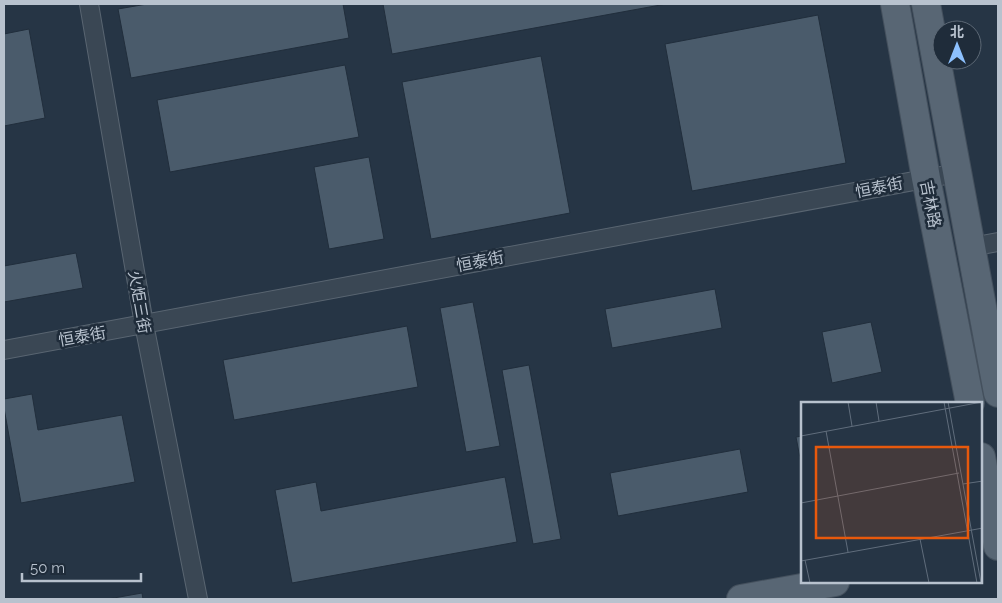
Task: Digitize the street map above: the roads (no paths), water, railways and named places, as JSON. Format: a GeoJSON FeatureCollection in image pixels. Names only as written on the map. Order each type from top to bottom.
{"type":"FeatureCollection","features":[{"type":"Feature","properties":{"kind":"main road","name":"吉林路"},"geometry":{"type":"LineString","coordinates":[[895,4],[926,178],[970,402]]}},
{"type":"Feature","properties":{"kind":"main road","name":"吉林路"},"geometry":{"type":"LineString","coordinates":[[926,4],[998,393]]}},
{"type":"Feature","properties":{"kind":"main road"},"geometry":{"type":"LineString","coordinates":[[982,462],[998,546]]}},
{"type":"Feature","properties":{"kind":"main road"},"geometry":{"type":"LineString","coordinates":[[982,554],[998,551]]}},
{"type":"Feature","properties":{"kind":"main road"},"geometry":{"type":"LineString","coordinates":[[741,599],[829,583]]}},
{"type":"Feature","properties":{"kind":"street","name":"火炬三街"},"geometry":{"type":"LineString","coordinates":[[89,4],[144,324],[198,599]]}},
{"type":"Feature","properties":{"kind":"street","name":"恒泰街"},"geometry":{"type":"LineString","coordinates":[[4,350],[957,172]]}},
{"type":"Feature","properties":{"kind":"street"},"geometry":{"type":"LineString","coordinates":[[970,248],[998,242]]}}]}
